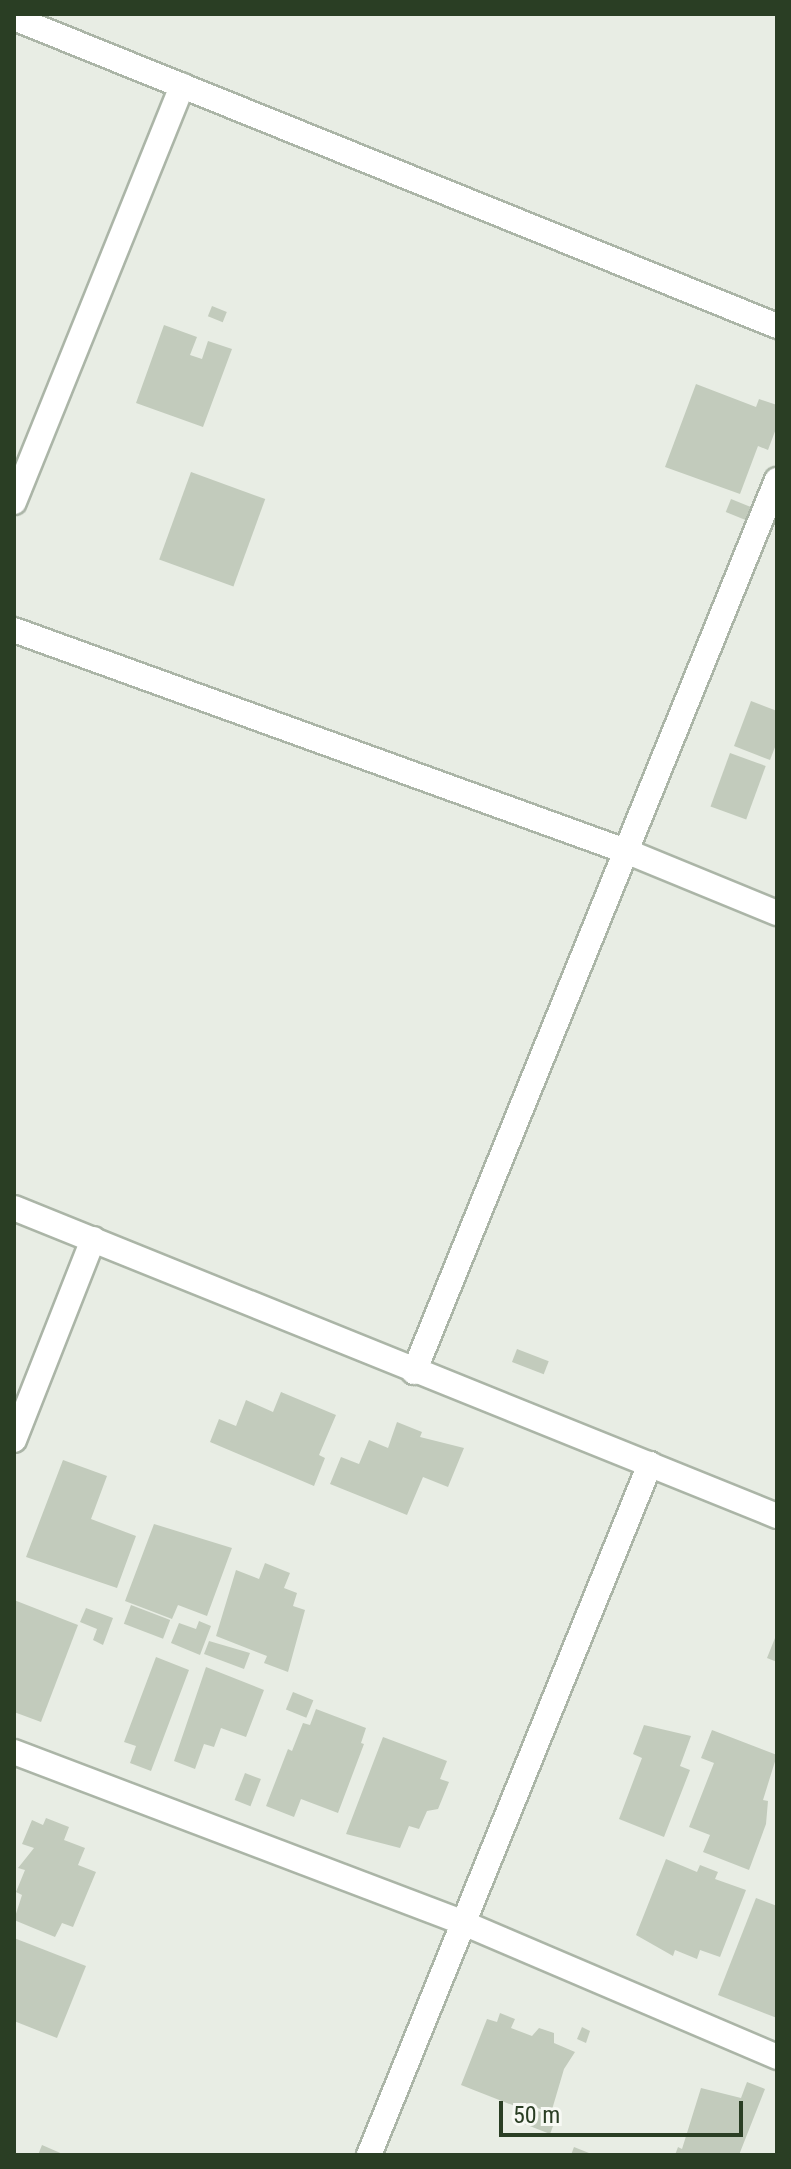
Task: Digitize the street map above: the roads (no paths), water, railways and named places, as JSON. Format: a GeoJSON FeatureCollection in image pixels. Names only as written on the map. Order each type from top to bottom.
{"type":"FeatureCollection","features":[{"type":"Feature","properties":{"kind":"street"},"geometry":{"type":"LineString","coordinates":[[14,18],[777,326]]}},
{"type":"Feature","properties":{"kind":"street"},"geometry":{"type":"LineString","coordinates":[[14,502],[182,86]]}},
{"type":"Feature","properties":{"kind":"street"},"geometry":{"type":"LineString","coordinates":[[414,1372],[777,480]]}},
{"type":"Feature","properties":{"kind":"street"},"geometry":{"type":"LineString","coordinates":[[14,630],[628,852],[777,913]]}},
{"type":"Feature","properties":{"kind":"street"},"geometry":{"type":"LineString","coordinates":[[14,1208],[777,1516]]}},
{"type":"Feature","properties":{"kind":"street"},"geometry":{"type":"LineString","coordinates":[[14,1440],[93,1239]]}},
{"type":"Feature","properties":{"kind":"street"},"geometry":{"type":"LineString","coordinates":[[369,2155],[461,1922],[650,1464]]}},
{"type":"Feature","properties":{"kind":"street"},"geometry":{"type":"LineString","coordinates":[[14,1752],[461,1922],[777,2057]]}}]}
